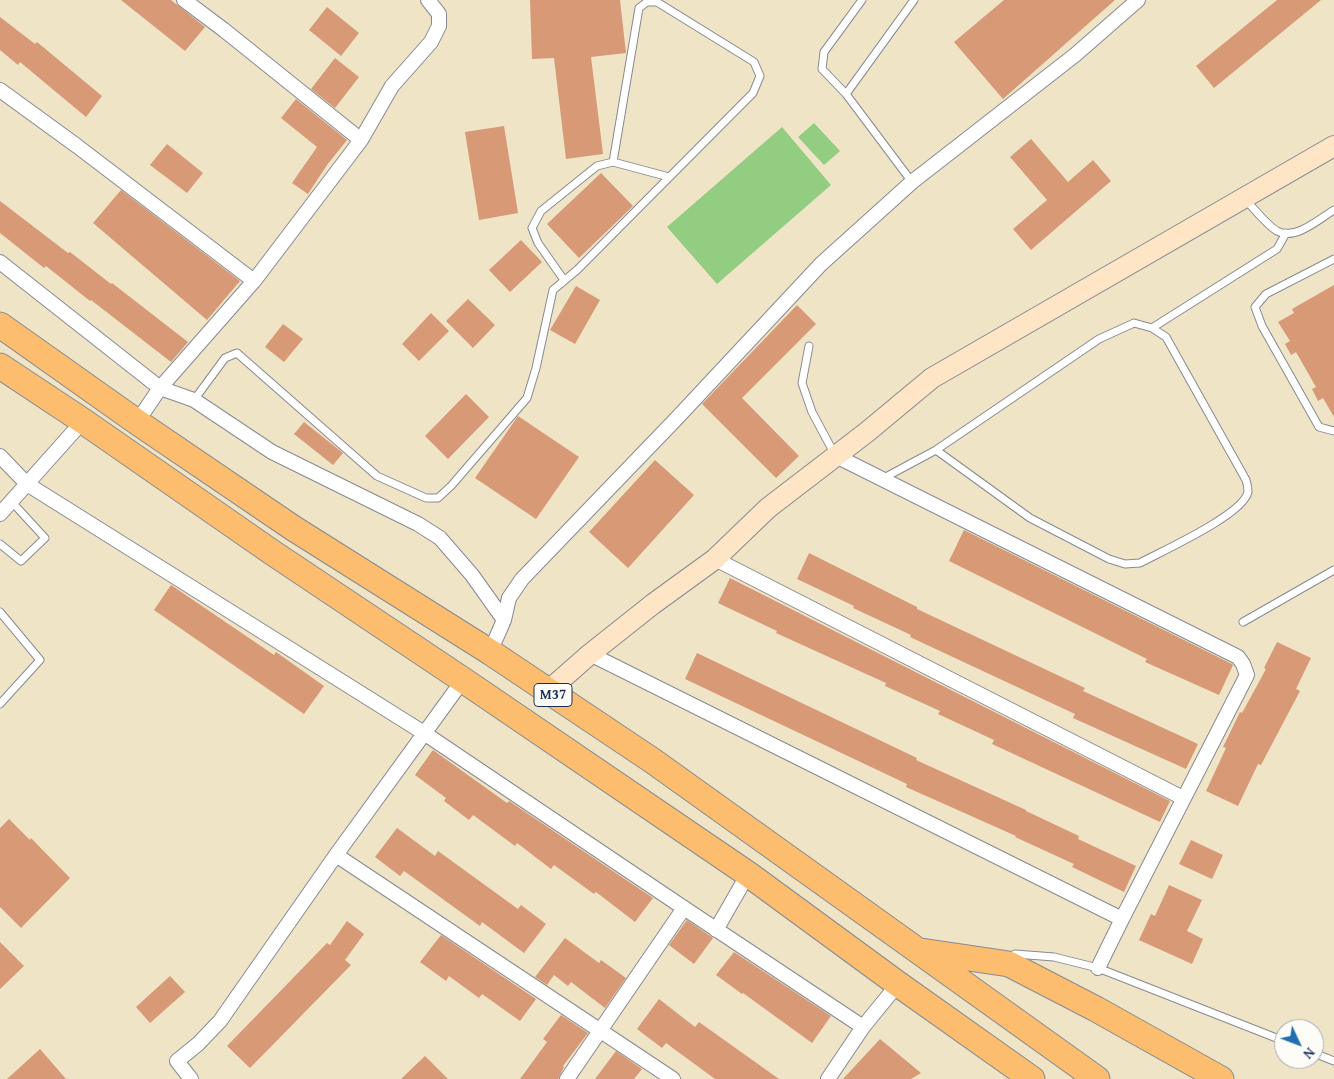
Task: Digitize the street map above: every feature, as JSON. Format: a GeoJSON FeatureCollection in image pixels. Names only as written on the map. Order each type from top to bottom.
{"type":"FeatureCollection","features":[{"type":"Feature","properties":{"kind":"highway","name":"M37"},"geometry":{"type":"LineString","coordinates":[[0,325],[137,422],[293,528],[490,652],[653,761],[1097,1079]]}},
{"type":"Feature","properties":{"kind":"highway","name":"M37"},"geometry":{"type":"LineString","coordinates":[[0,366],[748,874],[1032,1079]]}},
{"type":"Feature","properties":{"kind":"highway"},"geometry":{"type":"LineString","coordinates":[[918,951],[1009,964],[1096,1009],[1221,1079]]}},
{"type":"Feature","properties":{"kind":"highway"},"geometry":{"type":"LineString","coordinates":[[898,984],[1011,1079]]}},
{"type":"Feature","properties":{"kind":"street"},"geometry":{"type":"LineString","coordinates":[[184,0],[361,140]]}},
{"type":"Feature","properties":{"kind":"street"},"geometry":{"type":"LineString","coordinates":[[137,422],[160,388],[254,281],[361,140],[392,86],[431,42],[439,26],[439,14],[428,0]]}},
{"type":"Feature","properties":{"kind":"street"},"geometry":{"type":"LineString","coordinates":[[490,652],[504,620],[509,598],[522,579],[677,418],[821,264],[912,182],[1075,55],[1138,0]]}},
{"type":"Feature","properties":{"kind":"street"},"geometry":{"type":"LineString","coordinates":[[0,90],[77,146],[254,281]]}},
{"type":"Feature","properties":{"kind":"street"},"geometry":{"type":"LineString","coordinates":[[548,691],[590,654],[715,558],[768,508],[932,378],[1334,146]]}},
{"type":"Feature","properties":{"kind":"street"},"geometry":{"type":"LineString","coordinates":[[0,262],[160,388],[194,400],[272,452],[418,524],[440,538],[472,575],[504,620]]}},
{"type":"Feature","properties":{"kind":"street"},"geometry":{"type":"LineString","coordinates":[[0,514],[83,421]]}},
{"type":"Feature","properties":{"kind":"street"},"geometry":{"type":"LineString","coordinates":[[0,456],[27,484],[424,733],[863,1027]]}},
{"type":"Feature","properties":{"kind":"street"},"geometry":{"type":"LineString","coordinates":[[836,456],[1238,657],[1243,664],[1247,675],[1098,968]]}},
{"type":"Feature","properties":{"kind":"street"},"geometry":{"type":"LineString","coordinates":[[715,558],[1183,798]]}},
{"type":"Feature","properties":{"kind":"street"},"geometry":{"type":"LineString","coordinates":[[590,654],[1122,919]]}},
{"type":"Feature","properties":{"kind":"street"},"geometry":{"type":"LineString","coordinates":[[191,1079],[177,1061],[198,1044],[220,1021],[336,855],[463,680]]}},
{"type":"Feature","properties":{"kind":"street"},"geometry":{"type":"LineString","coordinates":[[336,855],[673,1079]]}},
{"type":"Feature","properties":{"kind":"street"},"geometry":{"type":"LineString","coordinates":[[716,930],[748,874]]}},
{"type":"Feature","properties":{"kind":"street"},"geometry":{"type":"LineString","coordinates":[[566,1079],[684,908]]}},
{"type":"Feature","properties":{"kind":"street"},"geometry":{"type":"LineString","coordinates":[[828,1079],[863,1027],[898,984]]}},
{"type":"Feature","properties":{"kind":"lane"},"geometry":{"type":"LineString","coordinates":[[862,0],[824,52],[822,69],[846,94],[912,182]]}},
{"type":"Feature","properties":{"kind":"lane"},"geometry":{"type":"LineString","coordinates":[[846,94],[914,0]]}},
{"type":"Feature","properties":{"kind":"lane"},"geometry":{"type":"LineString","coordinates":[[194,400],[225,358],[237,353],[376,476],[426,498],[438,498],[451,486],[527,398],[536,368],[553,290],[576,270],[753,93],[760,76],[754,62],[657,2],[647,2],[639,8],[613,162]]}},
{"type":"Feature","properties":{"kind":"lane"},"geometry":{"type":"LineString","coordinates":[[564,280],[538,243],[532,228],[541,211],[597,166],[613,162],[669,177]]}},
{"type":"Feature","properties":{"kind":"lane"},"geometry":{"type":"LineString","coordinates":[[1244,199],[1276,231],[1286,234],[1296,232],[1334,210]]}},
{"type":"Feature","properties":{"kind":"lane"},"geometry":{"type":"LineString","coordinates":[[1152,328],[1277,248],[1286,234]]}},
{"type":"Feature","properties":{"kind":"lane"},"geometry":{"type":"LineString","coordinates":[[1334,259],[1266,294],[1255,307],[1262,326],[1319,427],[1334,431]]}},
{"type":"Feature","properties":{"kind":"lane"},"geometry":{"type":"LineString","coordinates":[[882,479],[936,450],[1099,340],[1134,323],[1152,328],[1166,337],[1246,480],[1248,492],[1242,502],[1224,518],[1140,563],[1125,564],[1108,559],[1030,518],[936,450]]}},
{"type":"Feature","properties":{"kind":"lane"},"geometry":{"type":"LineString","coordinates":[[809,346],[802,383],[812,412],[836,456]]}},
{"type":"Feature","properties":{"kind":"lane"},"geometry":{"type":"LineString","coordinates":[[0,544],[21,561],[45,538],[11,501]]}},
{"type":"Feature","properties":{"kind":"lane"},"geometry":{"type":"LineString","coordinates":[[1243,622],[1334,570]]}},
{"type":"Feature","properties":{"kind":"lane"},"geometry":{"type":"LineString","coordinates":[[0,612],[40,660],[0,704]]}},
{"type":"Feature","properties":{"kind":"lane"},"geometry":{"type":"LineString","coordinates":[[1015,954],[1054,958],[1098,968],[1274,1037]]}},
{"type":"Feature","properties":{"kind":"green space"},"geometry":{"type":"Polygon","coordinates":[[[814,123],[840,151],[824,165],[798,137],[814,123]]]}},
{"type":"Feature","properties":{"kind":"green space"},"geometry":{"type":"Polygon","coordinates":[[[782,127],[831,185],[717,284],[667,227],[782,127]]]}},
{"type":"Feature","properties":{"kind":"building"},"geometry":{"type":"Polygon","coordinates":[[[121,0],[171,0],[205,27],[185,51],[121,0]]]}},
{"type":"Feature","properties":{"kind":"building"},"geometry":{"type":"Polygon","coordinates":[[[530,0],[620,0],[626,53],[591,57],[603,154],[566,159],[554,58],[532,59],[530,0]]]}},
{"type":"Feature","properties":{"kind":"building"},"geometry":{"type":"Polygon","coordinates":[[[1004,0],[1115,0],[1003,99],[954,42],[1004,0]]]}},
{"type":"Feature","properties":{"kind":"building"},"geometry":{"type":"Polygon","coordinates":[[[1277,0],[1321,0],[1214,88],[1196,66],[1277,0]]]}},
{"type":"Feature","properties":{"kind":"building"},"geometry":{"type":"Polygon","coordinates":[[[327,7],[359,33],[341,56],[309,30],[327,7]]]}},
{"type":"Feature","properties":{"kind":"building"},"geometry":{"type":"Polygon","coordinates":[[[0,17],[35,44],[37,42],[102,96],[86,117],[20,62],[18,65],[0,50],[0,17]]]}},
{"type":"Feature","properties":{"kind":"building"},"geometry":{"type":"Polygon","coordinates":[[[335,58],[359,77],[335,108],[311,89],[335,58]]]}},
{"type":"Feature","properties":{"kind":"building"},"geometry":{"type":"Polygon","coordinates":[[[296,99],[347,140],[327,165],[308,194],[292,183],[317,147],[281,118],[296,99]]]}},
{"type":"Feature","properties":{"kind":"building"},"geometry":{"type":"Polygon","coordinates":[[[504,126],[518,213],[479,220],[465,132],[504,126]]]}},
{"type":"Feature","properties":{"kind":"building"},"geometry":{"type":"Polygon","coordinates":[[[1031,139],[1068,182],[1093,160],[1111,181],[1031,250],[1013,229],[1047,200],[1010,157],[1031,139]]]}},
{"type":"Feature","properties":{"kind":"building"},"geometry":{"type":"Polygon","coordinates":[[[167,144],[203,173],[187,193],[150,165],[167,144]]]}},
{"type":"Feature","properties":{"kind":"building"},"geometry":{"type":"Polygon","coordinates":[[[601,173],[633,206],[579,258],[547,224],[601,173]]]}},
{"type":"Feature","properties":{"kind":"building"},"geometry":{"type":"Polygon","coordinates":[[[121,190],[240,281],[207,320],[93,223],[121,190]]]}},
{"type":"Feature","properties":{"kind":"building"},"geometry":{"type":"Polygon","coordinates":[[[0,201],[68,253],[70,252],[112,283],[188,342],[171,362],[46,266],[44,268],[0,233],[0,201]]]}},
{"type":"Feature","properties":{"kind":"building"},"geometry":{"type":"Polygon","coordinates":[[[521,240],[542,262],[510,292],[489,270],[521,240]]]}},
{"type":"Feature","properties":{"kind":"building"},"geometry":{"type":"Polygon","coordinates":[[[1334,285],[1334,417],[1323,398],[1318,401],[1312,389],[1316,387],[1296,352],[1291,355],[1285,344],[1290,341],[1278,322],[1294,313],[1292,309],[1334,285]]]}},
{"type":"Feature","properties":{"kind":"building"},"geometry":{"type":"Polygon","coordinates":[[[576,286],[600,300],[575,344],[550,330],[576,286]]]}},
{"type":"Feature","properties":{"kind":"building"},"geometry":{"type":"Polygon","coordinates":[[[468,299],[495,325],[473,348],[446,321],[468,299]]]}},
{"type":"Feature","properties":{"kind":"building"},"geometry":{"type":"Polygon","coordinates":[[[797,305],[816,324],[742,398],[799,456],[776,478],[702,404],[797,305]]]}},
{"type":"Feature","properties":{"kind":"building"},"geometry":{"type":"Polygon","coordinates":[[[431,313],[449,331],[419,361],[402,344],[431,313]]]}},
{"type":"Feature","properties":{"kind":"building"},"geometry":{"type":"Polygon","coordinates":[[[283,324],[303,339],[284,362],[265,347],[283,324]]]}},
{"type":"Feature","properties":{"kind":"building"},"geometry":{"type":"Polygon","coordinates":[[[466,394],[489,417],[448,459],[425,436],[466,394]]]}},
{"type":"Feature","properties":{"kind":"building"},"geometry":{"type":"Polygon","coordinates":[[[518,416],[579,457],[536,519],[475,478],[518,416]]]}},
{"type":"Feature","properties":{"kind":"building"},"geometry":{"type":"Polygon","coordinates":[[[304,422],[343,453],[333,465],[294,434],[304,422]]]}},
{"type":"Feature","properties":{"kind":"building"},"geometry":{"type":"Polygon","coordinates":[[[655,460],[694,495],[628,568],[589,532],[655,460]]]}},
{"type":"Feature","properties":{"kind":"building"},"geometry":{"type":"Polygon","coordinates":[[[964,530],[1232,664],[1219,695],[1145,662],[1147,659],[949,561],[964,530]]]}},
{"type":"Feature","properties":{"kind":"building"},"geometry":{"type":"Polygon","coordinates":[[[809,553],[917,607],[917,609],[1085,688],[1083,691],[1198,744],[1186,769],[1073,718],[1075,714],[910,637],[911,635],[797,579],[809,553]]]}},
{"type":"Feature","properties":{"kind":"building"},"geometry":{"type":"Polygon","coordinates":[[[730,578],[1170,801],[1160,822],[992,744],[994,740],[938,714],[940,711],[885,686],[886,683],[776,633],[777,631],[718,603],[730,578]]]}},
{"type":"Feature","properties":{"kind":"building"},"geometry":{"type":"Polygon","coordinates":[[[171,585],[274,655],[276,652],[324,686],[304,714],[154,610],[171,585]]]}},
{"type":"Feature","properties":{"kind":"building"},"geometry":{"type":"Polygon","coordinates":[[[1277,642],[1311,658],[1296,689],[1300,691],[1261,765],[1258,764],[1238,806],[1206,791],[1226,748],[1223,747],[1240,712],[1242,713],[1266,669],[1264,668],[1277,642]]]}},
{"type":"Feature","properties":{"kind":"building"},"geometry":{"type":"Polygon","coordinates":[[[697,653],[917,758],[916,760],[1026,810],[1079,836],[1078,839],[1136,866],[1124,892],[1072,867],[1074,864],[906,787],[907,784],[685,679],[697,653]]]}},
{"type":"Feature","properties":{"kind":"building"},"geometry":{"type":"Polygon","coordinates":[[[433,750],[507,803],[509,801],[653,898],[635,922],[596,892],[594,894],[554,865],[551,869],[517,843],[515,846],[473,815],[469,820],[444,801],[446,798],[415,775],[433,750]]]}},
{"type":"Feature","properties":{"kind":"building"},"geometry":{"type":"Polygon","coordinates":[[[9,819],[30,840],[31,838],[70,878],[21,928],[0,907],[0,828],[9,819]]]}},
{"type":"Feature","properties":{"kind":"building"},"geometry":{"type":"Polygon","coordinates":[[[397,828],[435,856],[438,851],[518,909],[521,905],[546,924],[524,953],[482,922],[480,926],[404,871],[400,876],[375,857],[397,828]]]}},
{"type":"Feature","properties":{"kind":"building"},"geometry":{"type":"Polygon","coordinates":[[[1191,840],[1223,855],[1212,879],[1179,864],[1191,840]]]}},
{"type":"Feature","properties":{"kind":"building"},"geometry":{"type":"Polygon","coordinates":[[[1169,885],[1202,900],[1187,931],[1203,939],[1192,964],[1139,940],[1151,914],[1155,916],[1169,885]]]}},
{"type":"Feature","properties":{"kind":"building"},"geometry":{"type":"Polygon","coordinates":[[[687,920],[713,938],[694,964],[669,945],[687,920]]]}},
{"type":"Feature","properties":{"kind":"building"},"geometry":{"type":"Polygon","coordinates":[[[347,921],[364,934],[345,960],[351,965],[250,1068],[227,1046],[327,943],[330,945],[347,921]]]}},
{"type":"Feature","properties":{"kind":"building"},"geometry":{"type":"Polygon","coordinates":[[[441,935],[536,999],[520,1021],[482,994],[479,998],[449,976],[446,981],[420,962],[441,935]]]}},
{"type":"Feature","properties":{"kind":"building"},"geometry":{"type":"Polygon","coordinates":[[[565,938],[599,963],[601,960],[626,978],[605,1008],[571,982],[568,986],[554,975],[547,985],[535,977],[565,938]]]}},
{"type":"Feature","properties":{"kind":"building"},"geometry":{"type":"Polygon","coordinates":[[[0,942],[24,966],[0,989],[0,942]]]}},
{"type":"Feature","properties":{"kind":"building"},"geometry":{"type":"Polygon","coordinates":[[[734,952],[831,1016],[812,1043],[716,975],[734,952]]]}},
{"type":"Feature","properties":{"kind":"building"},"geometry":{"type":"Polygon","coordinates":[[[170,976],[185,992],[150,1023],[136,1007],[170,976]]]}},
{"type":"Feature","properties":{"kind":"building"},"geometry":{"type":"Polygon","coordinates":[[[659,999],[695,1027],[699,1022],[779,1079],[715,1079],[666,1043],[662,1048],[637,1029],[659,999]]]}},
{"type":"Feature","properties":{"kind":"building"},"geometry":{"type":"Polygon","coordinates":[[[561,1015],[588,1033],[563,1066],[558,1079],[520,1079],[547,1042],[543,1039],[561,1015]]]}},
{"type":"Feature","properties":{"kind":"building"},"geometry":{"type":"Polygon","coordinates":[[[880,1039],[921,1073],[911,1079],[843,1079],[880,1039]]]}},
{"type":"Feature","properties":{"kind":"building"},"geometry":{"type":"Polygon","coordinates":[[[40,1049],[66,1079],[7,1079],[40,1049]]]}},
{"type":"Feature","properties":{"kind":"building"},"geometry":{"type":"Polygon","coordinates":[[[616,1051],[642,1069],[634,1079],[595,1079],[616,1051]]]}},
{"type":"Feature","properties":{"kind":"building"},"geometry":{"type":"Polygon","coordinates":[[[425,1056],[448,1079],[401,1079],[425,1056]]]}}]}
